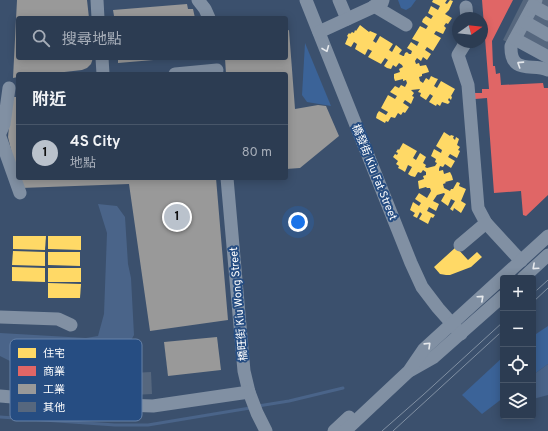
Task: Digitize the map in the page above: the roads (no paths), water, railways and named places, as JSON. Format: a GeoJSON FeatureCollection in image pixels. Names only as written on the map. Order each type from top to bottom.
{"type":"FeatureCollection","features":[{"type":"Feature","properties":{"kind":"street"},"geometry":{"type":"LineString","coordinates":[[97,0],[98,16]]}},
{"type":"Feature","properties":{"kind":"street"},"geometry":{"type":"LineString","coordinates":[[198,0],[209,16]]}},
{"type":"Feature","properties":{"kind":"street","name":"橋發街 Kiu Fat Street"},"geometry":{"type":"LineString","coordinates":[[306,0],[422,287],[461,334]]}},
{"type":"Feature","properties":{"kind":"street"},"geometry":{"type":"LineString","coordinates":[[339,0],[347,19]]}},
{"type":"Feature","properties":{"kind":"street"},"geometry":{"type":"LineString","coordinates":[[319,32],[379,3],[406,25]]}},
{"type":"Feature","properties":{"kind":"street"},"geometry":{"type":"LineString","coordinates":[[548,14],[535,3],[515,39],[511,51],[515,61],[524,67],[539,67],[548,70]]}},
{"type":"Feature","properties":{"kind":"street"},"geometry":{"type":"LineString","coordinates":[[524,22],[548,35]]}},
{"type":"Feature","properties":{"kind":"street"},"geometry":{"type":"LineString","coordinates":[[515,39],[548,56]]}},
{"type":"Feature","properties":{"kind":"street"},"geometry":{"type":"LineString","coordinates":[[462,48],[458,55],[468,85],[477,202],[480,213],[486,223],[521,261]]}},
{"type":"Feature","properties":{"kind":"street"},"geometry":{"type":"LineString","coordinates":[[102,60],[103,72]]}},
{"type":"Feature","properties":{"kind":"street"},"geometry":{"type":"LineString","coordinates":[[187,72],[217,67]]}},
{"type":"Feature","properties":{"kind":"street"},"geometry":{"type":"LineString","coordinates":[[0,133],[4,124],[9,88]]}},
{"type":"Feature","properties":{"kind":"street"},"geometry":{"type":"LineString","coordinates":[[0,136],[20,193]]}},
{"type":"Feature","properties":{"kind":"street","name":"橋旺街 Kiu Wong Street"},"geometry":{"type":"LineString","coordinates":[[227,180],[244,371],[257,413],[268,430]]}},
{"type":"Feature","properties":{"kind":"street"},"geometry":{"type":"LineString","coordinates":[[460,245],[486,223]]}},
{"type":"Feature","properties":{"kind":"street"},"geometry":{"type":"LineString","coordinates":[[345,431],[409,371],[424,349],[548,236]]}},
{"type":"Feature","properties":{"kind":"street"},"geometry":{"type":"LineString","coordinates":[[526,275],[548,255]]}},
{"type":"Feature","properties":{"kind":"street"},"geometry":{"type":"LineString","coordinates":[[409,371],[434,357],[500,299]]}},
{"type":"Feature","properties":{"kind":"street"},"geometry":{"type":"LineString","coordinates":[[0,317],[58,319],[71,325]]}},
{"type":"Feature","properties":{"kind":"street"},"geometry":{"type":"LineString","coordinates":[[142,406],[153,406],[250,394]]}},
{"type":"Feature","properties":{"kind":"street"},"geometry":{"type":"LineString","coordinates":[[0,396],[10,397]]}},
{"type":"Feature","properties":{"kind":"street"},"geometry":{"type":"LineString","coordinates":[[334,431],[354,412],[365,412]]}},
{"type":"Feature","properties":{"kind":"street"},"geometry":{"type":"LineString","coordinates":[[356,431],[365,422],[365,412]]}},
{"type":"Feature","properties":{"kind":"waterway"},"geometry":{"type":"LineString","coordinates":[[258,406],[289,401],[343,388]]}},
{"type":"Feature","properties":{"kind":"waterway"},"geometry":{"type":"LineString","coordinates":[[58,421],[115,425],[148,425],[250,408]]}},
{"type":"Feature","properties":{"kind":"waterway"},"geometry":{"type":"LineString","coordinates":[[0,417],[10,418]]}},
{"type":"Feature","properties":{"kind":"tram line"},"geometry":{"type":"LineString","coordinates":[[537,290],[548,280]]}},
{"type":"Feature","properties":{"kind":"tram line"},"geometry":{"type":"LineString","coordinates":[[536,299],[548,288]]}},
{"type":"Feature","properties":{"kind":"tram line"},"geometry":{"type":"LineString","coordinates":[[382,431],[500,325]]}},
{"type":"Feature","properties":{"kind":"tram line"},"geometry":{"type":"LineString","coordinates":[[393,431],[499,334]]}},
{"type":"Feature","properties":{"kind":"place","name":"4S City"},"geometry":{"type":"Point","coordinates":[177,217]}}]}
